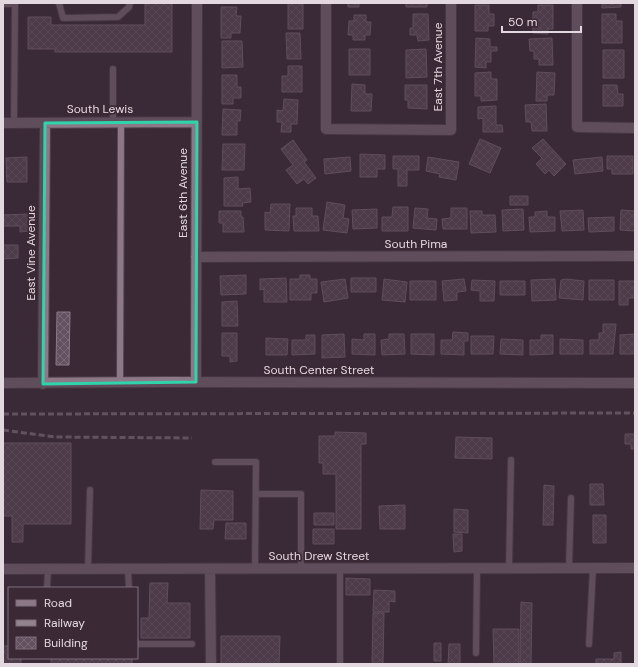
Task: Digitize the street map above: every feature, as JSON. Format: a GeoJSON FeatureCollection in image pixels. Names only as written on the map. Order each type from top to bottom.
{"type":"FeatureCollection","features":[{"type":"Feature","properties":{"kind":"street","name":"East 6th Avenue"},"geometry":{"type":"LineString","coordinates":[[196,382],[197,3]]}},
{"type":"Feature","properties":{"kind":"street","name":"East 7th Avenue"},"geometry":{"type":"LineString","coordinates":[[326,3],[326,129],[451,130],[450,3]]}},
{"type":"Feature","properties":{"kind":"street"},"geometry":{"type":"LineString","coordinates":[[577,3],[576,127],[635,128]]}},
{"type":"Feature","properties":{"kind":"street","name":"South Lewis"},"geometry":{"type":"LineString","coordinates":[[3,123],[197,122]]}},
{"type":"Feature","properties":{"kind":"street","name":"East Vine Avenue"},"geometry":{"type":"LineString","coordinates":[[43,384],[45,123]]}},
{"type":"Feature","properties":{"kind":"street","name":"South Pima"},"geometry":{"type":"LineString","coordinates":[[196,257],[635,256]]}},
{"type":"Feature","properties":{"kind":"street","name":"South Center Street"},"geometry":{"type":"LineString","coordinates":[[3,383],[43,384],[196,382],[635,384]]}},
{"type":"Feature","properties":{"kind":"street","name":"South Drew Street"},"geometry":{"type":"LineString","coordinates":[[3,569],[635,568]]}},
{"type":"Feature","properties":{"kind":"street"},"geometry":{"type":"LineString","coordinates":[[210,569],[211,664]]}},
{"type":"Feature","properties":{"kind":"lane"},"geometry":{"type":"LineString","coordinates":[[3,4],[15,3],[14,122]]}},
{"type":"Feature","properties":{"kind":"lane"},"geometry":{"type":"LineString","coordinates":[[59,3],[63,18],[118,17],[130,3]]}},
{"type":"Feature","properties":{"kind":"lane"},"geometry":{"type":"LineString","coordinates":[[113,70],[117,122],[120,382]]}},
{"type":"Feature","properties":{"kind":"lane"},"geometry":{"type":"LineString","coordinates":[[509,569],[511,460]]}},
{"type":"Feature","properties":{"kind":"lane"},"geometry":{"type":"LineString","coordinates":[[215,462],[256,462],[255,569]]}},
{"type":"Feature","properties":{"kind":"lane"},"geometry":{"type":"LineString","coordinates":[[88,569],[90,490]]}},
{"type":"Feature","properties":{"kind":"lane"},"geometry":{"type":"LineString","coordinates":[[256,494],[301,494],[301,569]]}},
{"type":"Feature","properties":{"kind":"lane"},"geometry":{"type":"LineString","coordinates":[[570,568],[571,498]]}},
{"type":"Feature","properties":{"kind":"lane"},"geometry":{"type":"LineString","coordinates":[[589,644],[593,568]]}},
{"type":"Feature","properties":{"kind":"lane"},"geometry":{"type":"LineString","coordinates":[[47,587],[48,569]]}},
{"type":"Feature","properties":{"kind":"lane"},"geometry":{"type":"LineString","coordinates":[[128,569],[129,587]]}},
{"type":"Feature","properties":{"kind":"lane"},"geometry":{"type":"LineString","coordinates":[[340,569],[340,664]]}},
{"type":"Feature","properties":{"kind":"lane"},"geometry":{"type":"LineString","coordinates":[[476,652],[477,569]]}},
{"type":"Feature","properties":{"kind":"lane"},"geometry":{"type":"LineString","coordinates":[[138,644],[192,644]]}},
{"type":"Feature","properties":{"kind":"highlighted area"},"geometry":{"type":"Polygon","coordinates":[[[197,122],[196,382],[43,384],[45,123],[197,122]]]}},
{"type":"Feature","properties":{"kind":"building"},"geometry":{"type":"Polygon","coordinates":[[[145,3],[172,3],[172,52],[55,52],[55,49],[28,49],[28,17],[51,17],[51,25],[145,25],[145,3]]]}},
{"type":"Feature","properties":{"kind":"building"},"geometry":{"type":"Polygon","coordinates":[[[288,3],[303,3],[303,29],[288,29],[288,3]]]}},
{"type":"Feature","properties":{"kind":"building"},"geometry":{"type":"Polygon","coordinates":[[[348,3],[359,3],[359,7],[348,7],[348,3]]]}},
{"type":"Feature","properties":{"kind":"building"},"geometry":{"type":"Polygon","coordinates":[[[406,3],[427,3],[427,7],[406,7],[406,3]]]}},
{"type":"Feature","properties":{"kind":"building"},"geometry":{"type":"Polygon","coordinates":[[[602,3],[621,3],[621,7],[602,8],[602,3]]]}},
{"type":"Feature","properties":{"kind":"building"},"geometry":{"type":"Polygon","coordinates":[[[475,5],[489,5],[489,14],[494,14],[494,26],[488,26],[488,31],[475,31],[475,5]]]}},
{"type":"Feature","properties":{"kind":"building"},"geometry":{"type":"Polygon","coordinates":[[[538,5],[553,5],[553,29],[548,29],[548,34],[533,33],[533,12],[538,12],[538,5]]]}},
{"type":"Feature","properties":{"kind":"building"},"geometry":{"type":"Polygon","coordinates":[[[221,7],[237,7],[236,16],[241,16],[240,33],[231,33],[231,38],[221,38],[221,7]]]}},
{"type":"Feature","properties":{"kind":"building"},"geometry":{"type":"Polygon","coordinates":[[[413,14],[428,14],[429,40],[418,41],[417,35],[410,35],[410,28],[413,28],[413,14]]]}},
{"type":"Feature","properties":{"kind":"building"},"geometry":{"type":"Polygon","coordinates":[[[602,14],[616,14],[616,21],[622,21],[622,43],[602,43],[602,14]]]}},
{"type":"Feature","properties":{"kind":"building"},"geometry":{"type":"Polygon","coordinates":[[[354,15],[366,15],[366,22],[371,22],[370,35],[365,35],[365,40],[353,40],[353,35],[348,35],[349,21],[354,21],[354,15]]]}},
{"type":"Feature","properties":{"kind":"building"},"geometry":{"type":"Polygon","coordinates":[[[286,33],[300,33],[301,59],[287,59],[286,33]]]}},
{"type":"Feature","properties":{"kind":"building"},"geometry":{"type":"Polygon","coordinates":[[[476,38],[490,39],[490,47],[497,47],[497,51],[491,51],[491,62],[486,62],[486,68],[475,67],[476,38]]]}},
{"type":"Feature","properties":{"kind":"building"},"geometry":{"type":"Polygon","coordinates":[[[552,38],[553,65],[539,65],[539,59],[534,59],[534,51],[530,51],[529,39],[552,38]]]}},
{"type":"Feature","properties":{"kind":"building"},"geometry":{"type":"Polygon","coordinates":[[[222,41],[242,41],[243,67],[222,68],[222,41]]]}},
{"type":"Feature","properties":{"kind":"building"},"geometry":{"type":"Polygon","coordinates":[[[349,49],[370,49],[370,75],[349,75],[349,49]]]}},
{"type":"Feature","properties":{"kind":"building"},"geometry":{"type":"Polygon","coordinates":[[[426,49],[427,77],[406,78],[406,50],[426,49]]]}},
{"type":"Feature","properties":{"kind":"building"},"geometry":{"type":"Polygon","coordinates":[[[603,50],[624,50],[624,78],[603,78],[603,50]]]}},
{"type":"Feature","properties":{"kind":"building"},"geometry":{"type":"Polygon","coordinates":[[[288,66],[302,66],[302,92],[282,92],[282,76],[288,76],[288,66]]]}},
{"type":"Feature","properties":{"kind":"building"},"geometry":{"type":"Polygon","coordinates":[[[491,72],[491,79],[497,79],[497,100],[481,101],[481,96],[475,96],[475,73],[491,72]]]}},
{"type":"Feature","properties":{"kind":"building"},"geometry":{"type":"Polygon","coordinates":[[[537,72],[555,73],[554,95],[547,95],[547,101],[536,101],[537,72]]]}},
{"type":"Feature","properties":{"kind":"building"},"geometry":{"type":"Polygon","coordinates":[[[222,75],[237,75],[237,87],[241,87],[241,98],[233,98],[233,104],[222,104],[222,75]]]}},
{"type":"Feature","properties":{"kind":"building"},"geometry":{"type":"Polygon","coordinates":[[[352,84],[365,85],[365,94],[372,94],[371,111],[351,111],[352,84]]]}},
{"type":"Feature","properties":{"kind":"building"},"geometry":{"type":"Polygon","coordinates":[[[405,85],[427,85],[427,109],[408,108],[408,100],[405,100],[405,85]]]}},
{"type":"Feature","properties":{"kind":"building"},"geometry":{"type":"Polygon","coordinates":[[[603,85],[617,85],[618,94],[623,94],[623,106],[603,106],[603,85]]]}},
{"type":"Feature","properties":{"kind":"building"},"geometry":{"type":"Polygon","coordinates":[[[284,99],[298,100],[297,124],[291,124],[291,132],[281,132],[282,122],[277,122],[277,110],[283,111],[284,99]]]}},
{"type":"Feature","properties":{"kind":"building"},"geometry":{"type":"Polygon","coordinates":[[[546,104],[547,131],[532,131],[531,122],[526,122],[525,105],[546,104]]]}},
{"type":"Feature","properties":{"kind":"building"},"geometry":{"type":"Polygon","coordinates":[[[496,106],[496,125],[502,125],[503,132],[483,132],[483,118],[478,119],[478,107],[496,106]]]}},
{"type":"Feature","properties":{"kind":"building"},"geometry":{"type":"Polygon","coordinates":[[[223,109],[241,110],[240,121],[237,121],[237,135],[222,135],[223,109]]]}},
{"type":"Feature","properties":{"kind":"building"},"geometry":{"type":"Polygon","coordinates":[[[480,139],[501,148],[490,173],[469,164],[480,139]]]}},
{"type":"Feature","properties":{"kind":"building"},"geometry":{"type":"Polygon","coordinates":[[[543,139],[566,164],[554,176],[549,170],[545,174],[536,164],[542,158],[532,148],[543,139]]]}},
{"type":"Feature","properties":{"kind":"building"},"geometry":{"type":"Polygon","coordinates":[[[293,140],[307,160],[304,162],[316,178],[308,184],[304,179],[297,184],[286,170],[293,165],[281,149],[293,140]]]}},
{"type":"Feature","properties":{"kind":"building"},"geometry":{"type":"Polygon","coordinates":[[[223,144],[245,144],[244,170],[222,170],[223,144]]]}},
{"type":"Feature","properties":{"kind":"building"},"geometry":{"type":"Polygon","coordinates":[[[360,154],[385,155],[385,169],[377,169],[377,177],[360,177],[360,154]]]}},
{"type":"Feature","properties":{"kind":"building"},"geometry":{"type":"Polygon","coordinates":[[[393,156],[419,156],[419,170],[407,170],[407,186],[398,186],[398,169],[393,169],[393,156]]]}},
{"type":"Feature","properties":{"kind":"building"},"geometry":{"type":"Polygon","coordinates":[[[607,156],[633,156],[633,174],[612,174],[612,169],[607,169],[607,156]]]}},
{"type":"Feature","properties":{"kind":"building"},"geometry":{"type":"Polygon","coordinates":[[[27,157],[27,182],[7,182],[6,158],[27,157]]]}},
{"type":"Feature","properties":{"kind":"building"},"geometry":{"type":"Polygon","coordinates":[[[350,157],[351,171],[325,174],[324,159],[350,157]]]}},
{"type":"Feature","properties":{"kind":"building"},"geometry":{"type":"Polygon","coordinates":[[[428,157],[459,162],[456,180],[439,177],[440,174],[426,171],[428,157]]]}},
{"type":"Feature","properties":{"kind":"building"},"geometry":{"type":"Polygon","coordinates":[[[602,157],[603,171],[575,174],[573,160],[602,157]]]}},
{"type":"Feature","properties":{"kind":"building"},"geometry":{"type":"Polygon","coordinates":[[[238,177],[238,189],[250,188],[251,202],[242,203],[243,206],[224,206],[224,178],[238,177]]]}},
{"type":"Feature","properties":{"kind":"building"},"geometry":{"type":"Polygon","coordinates":[[[510,196],[528,196],[528,205],[510,205],[510,196]]]}},
{"type":"Feature","properties":{"kind":"building"},"geometry":{"type":"Polygon","coordinates":[[[327,202],[345,205],[343,218],[349,219],[347,233],[323,230],[327,202]]]}},
{"type":"Feature","properties":{"kind":"building"},"geometry":{"type":"Polygon","coordinates":[[[271,204],[290,204],[289,231],[265,230],[265,212],[270,213],[271,204]]]}},
{"type":"Feature","properties":{"kind":"building"},"geometry":{"type":"Polygon","coordinates":[[[393,207],[408,207],[408,231],[382,231],[382,217],[392,217],[393,207]]]}},
{"type":"Feature","properties":{"kind":"building"},"geometry":{"type":"Polygon","coordinates":[[[296,208],[312,208],[312,216],[318,216],[319,231],[294,231],[293,216],[296,216],[296,208]]]}},
{"type":"Feature","properties":{"kind":"building"},"geometry":{"type":"Polygon","coordinates":[[[415,208],[428,209],[427,218],[437,219],[436,230],[413,228],[415,208]]]}},
{"type":"Feature","properties":{"kind":"building"},"geometry":{"type":"Polygon","coordinates":[[[451,208],[467,208],[467,229],[443,229],[442,219],[451,218],[451,208]]]}},
{"type":"Feature","properties":{"kind":"building"},"geometry":{"type":"Polygon","coordinates":[[[377,209],[377,228],[353,229],[352,210],[377,209]]]}},
{"type":"Feature","properties":{"kind":"building"},"geometry":{"type":"Polygon","coordinates":[[[523,209],[524,230],[503,231],[502,210],[523,209]]]}},
{"type":"Feature","properties":{"kind":"building"},"geometry":{"type":"Polygon","coordinates":[[[583,210],[584,230],[562,231],[560,211],[583,210]]]}},
{"type":"Feature","properties":{"kind":"building"},"geometry":{"type":"Polygon","coordinates":[[[621,210],[635,211],[635,231],[620,230],[621,210]]]}},
{"type":"Feature","properties":{"kind":"building"},"geometry":{"type":"Polygon","coordinates":[[[219,211],[241,211],[244,232],[223,232],[223,223],[219,223],[219,211]]]}},
{"type":"Feature","properties":{"kind":"building"},"geometry":{"type":"Polygon","coordinates":[[[470,211],[482,211],[482,215],[495,215],[496,232],[471,233],[470,211]]]}},
{"type":"Feature","properties":{"kind":"building"},"geometry":{"type":"Polygon","coordinates":[[[547,211],[547,217],[555,217],[555,231],[530,232],[529,217],[535,217],[535,212],[547,211]]]}},
{"type":"Feature","properties":{"kind":"building"},"geometry":{"type":"Polygon","coordinates":[[[28,214],[28,231],[20,232],[20,226],[3,226],[3,215],[28,214]]]}},
{"type":"Feature","properties":{"kind":"building"},"geometry":{"type":"Polygon","coordinates":[[[614,217],[614,231],[589,232],[588,218],[614,217]]]}},
{"type":"Feature","properties":{"kind":"building"},"geometry":{"type":"Polygon","coordinates":[[[3,245],[18,245],[18,258],[3,259],[3,245]]]}},
{"type":"Feature","properties":{"kind":"building"},"geometry":{"type":"Polygon","coordinates":[[[246,275],[246,294],[221,295],[220,276],[246,275]]]}},
{"type":"Feature","properties":{"kind":"building"},"geometry":{"type":"Polygon","coordinates":[[[300,275],[310,275],[310,279],[317,279],[317,293],[311,293],[311,300],[290,300],[290,279],[300,279],[300,275]]]}},
{"type":"Feature","properties":{"kind":"building"},"geometry":{"type":"Polygon","coordinates":[[[286,278],[287,302],[264,302],[264,289],[260,290],[260,279],[286,278]]]}},
{"type":"Feature","properties":{"kind":"building"},"geometry":{"type":"Polygon","coordinates":[[[351,278],[376,278],[376,292],[351,292],[351,278]]]}},
{"type":"Feature","properties":{"kind":"building"},"geometry":{"type":"Polygon","coordinates":[[[345,279],[348,298],[324,302],[321,282],[345,279]]]}},
{"type":"Feature","properties":{"kind":"building"},"geometry":{"type":"Polygon","coordinates":[[[384,279],[407,282],[405,302],[382,300],[384,279]]]}},
{"type":"Feature","properties":{"kind":"building"},"geometry":{"type":"Polygon","coordinates":[[[464,279],[466,291],[457,292],[457,300],[444,301],[442,281],[464,279]]]}},
{"type":"Feature","properties":{"kind":"building"},"geometry":{"type":"Polygon","coordinates":[[[555,279],[556,300],[532,301],[531,280],[555,279]]]}},
{"type":"Feature","properties":{"kind":"building"},"geometry":{"type":"Polygon","coordinates":[[[566,279],[584,281],[583,300],[559,298],[561,280],[566,279]]]}},
{"type":"Feature","properties":{"kind":"building"},"geometry":{"type":"Polygon","coordinates":[[[472,280],[495,281],[494,301],[480,301],[480,291],[471,290],[472,280]]]}},
{"type":"Feature","properties":{"kind":"building"},"geometry":{"type":"Polygon","coordinates":[[[589,280],[614,280],[614,300],[589,300],[589,280]]]}},
{"type":"Feature","properties":{"kind":"building"},"geometry":{"type":"Polygon","coordinates":[[[410,281],[436,281],[436,300],[410,300],[410,281]]]}},
{"type":"Feature","properties":{"kind":"building"},"geometry":{"type":"Polygon","coordinates":[[[500,281],[525,281],[525,295],[500,295],[500,281]]]}},
{"type":"Feature","properties":{"kind":"building"},"geometry":{"type":"Polygon","coordinates":[[[619,281],[635,281],[635,298],[628,298],[628,305],[619,305],[619,281]]]}},
{"type":"Feature","properties":{"kind":"building"},"geometry":{"type":"Polygon","coordinates":[[[237,301],[238,326],[222,326],[222,302],[237,301]]]}},
{"type":"Feature","properties":{"kind":"building"},"geometry":{"type":"Polygon","coordinates":[[[57,312],[70,312],[69,365],[56,365],[57,312]]]}},
{"type":"Feature","properties":{"kind":"building"},"geometry":{"type":"Polygon","coordinates":[[[603,324],[616,324],[613,354],[590,354],[590,340],[599,340],[599,333],[603,333],[603,324]]]}},
{"type":"Feature","properties":{"kind":"building"},"geometry":{"type":"Polygon","coordinates":[[[453,332],[468,333],[468,341],[464,341],[464,355],[441,354],[441,340],[452,340],[453,332]]]}},
{"type":"Feature","properties":{"kind":"building"},"geometry":{"type":"Polygon","coordinates":[[[222,333],[237,333],[237,361],[230,362],[230,356],[222,356],[222,333]]]}},
{"type":"Feature","properties":{"kind":"building"},"geometry":{"type":"Polygon","coordinates":[[[344,334],[345,357],[322,358],[322,335],[344,334]]]}},
{"type":"Feature","properties":{"kind":"building"},"geometry":{"type":"Polygon","coordinates":[[[364,334],[375,334],[375,355],[352,354],[352,339],[364,340],[364,334]]]}},
{"type":"Feature","properties":{"kind":"building"},"geometry":{"type":"Polygon","coordinates":[[[389,334],[404,334],[405,354],[382,355],[381,340],[389,339],[389,334]]]}},
{"type":"Feature","properties":{"kind":"building"},"geometry":{"type":"Polygon","coordinates":[[[411,334],[434,334],[434,355],[411,354],[411,334]]]}},
{"type":"Feature","properties":{"kind":"building"},"geometry":{"type":"Polygon","coordinates":[[[635,334],[635,354],[620,354],[620,335],[635,334]]]}},
{"type":"Feature","properties":{"kind":"building"},"geometry":{"type":"Polygon","coordinates":[[[306,335],[315,335],[315,354],[292,355],[292,340],[306,340],[306,335]]]}},
{"type":"Feature","properties":{"kind":"building"},"geometry":{"type":"Polygon","coordinates":[[[541,335],[553,335],[553,354],[530,355],[530,340],[541,340],[541,335]]]}},
{"type":"Feature","properties":{"kind":"building"},"geometry":{"type":"Polygon","coordinates":[[[471,336],[494,336],[493,354],[471,354],[471,336]]]}},
{"type":"Feature","properties":{"kind":"building"},"geometry":{"type":"Polygon","coordinates":[[[266,338],[288,339],[287,355],[266,355],[266,338]]]}},
{"type":"Feature","properties":{"kind":"building"},"geometry":{"type":"Polygon","coordinates":[[[501,339],[523,340],[523,355],[500,354],[501,339]]]}},
{"type":"Feature","properties":{"kind":"building"},"geometry":{"type":"Polygon","coordinates":[[[560,339],[583,340],[583,354],[560,354],[560,339]]]}},
{"type":"Feature","properties":{"kind":"building"},"geometry":{"type":"Polygon","coordinates":[[[335,432],[366,433],[366,444],[361,444],[361,529],[336,529],[336,474],[323,474],[323,463],[319,463],[319,436],[335,436],[335,432]]]}},
{"type":"Feature","properties":{"kind":"building"},"geometry":{"type":"Polygon","coordinates":[[[625,434],[635,434],[635,449],[631,449],[631,444],[625,444],[625,434]]]}},
{"type":"Feature","properties":{"kind":"building"},"geometry":{"type":"Polygon","coordinates":[[[456,437],[492,438],[492,459],[455,458],[456,437]]]}},
{"type":"Feature","properties":{"kind":"building"},"geometry":{"type":"Polygon","coordinates":[[[3,443],[71,443],[71,524],[23,524],[23,542],[12,542],[12,516],[3,516],[3,443]]]}},
{"type":"Feature","properties":{"kind":"building"},"geometry":{"type":"Polygon","coordinates":[[[590,484],[603,484],[604,505],[590,505],[590,484]]]}},
{"type":"Feature","properties":{"kind":"building"},"geometry":{"type":"Polygon","coordinates":[[[544,485],[554,486],[553,525],[543,525],[544,485]]]}},
{"type":"Feature","properties":{"kind":"building"},"geometry":{"type":"Polygon","coordinates":[[[201,490],[233,491],[233,520],[214,520],[213,529],[200,529],[201,490]]]}},
{"type":"Feature","properties":{"kind":"building"},"geometry":{"type":"Polygon","coordinates":[[[405,505],[405,529],[380,529],[379,506],[405,505]]]}},
{"type":"Feature","properties":{"kind":"building"},"geometry":{"type":"Polygon","coordinates":[[[454,509],[468,510],[468,533],[454,532],[454,509]]]}},
{"type":"Feature","properties":{"kind":"building"},"geometry":{"type":"Polygon","coordinates":[[[314,513],[334,513],[334,525],[314,525],[314,513]]]}},
{"type":"Feature","properties":{"kind":"building"},"geometry":{"type":"Polygon","coordinates":[[[593,515],[606,515],[606,543],[593,543],[593,515]]]}},
{"type":"Feature","properties":{"kind":"building"},"geometry":{"type":"Polygon","coordinates":[[[226,523],[246,523],[246,539],[225,539],[226,523]]]}},
{"type":"Feature","properties":{"kind":"building"},"geometry":{"type":"Polygon","coordinates":[[[313,529],[334,529],[334,544],[313,544],[313,529]]]}},
{"type":"Feature","properties":{"kind":"building"},"geometry":{"type":"Polygon","coordinates":[[[453,534],[462,534],[462,551],[454,552],[453,534]]]}},
{"type":"Feature","properties":{"kind":"building"},"geometry":{"type":"Polygon","coordinates":[[[346,578],[370,579],[370,595],[346,595],[346,578]]]}},
{"type":"Feature","properties":{"kind":"building"},"geometry":{"type":"Polygon","coordinates":[[[150,583],[168,583],[167,603],[190,603],[190,638],[141,638],[141,618],[149,618],[150,583]]]}},
{"type":"Feature","properties":{"kind":"building"},"geometry":{"type":"Polygon","coordinates":[[[374,590],[395,591],[395,602],[389,601],[389,612],[373,612],[374,590]]]}},
{"type":"Feature","properties":{"kind":"building"},"geometry":{"type":"Polygon","coordinates":[[[521,602],[532,603],[531,664],[520,664],[521,602]]]}},
{"type":"Feature","properties":{"kind":"building"},"geometry":{"type":"Polygon","coordinates":[[[373,613],[384,613],[383,664],[372,664],[373,613]]]}},
{"type":"Feature","properties":{"kind":"building"},"geometry":{"type":"Polygon","coordinates":[[[493,629],[519,629],[519,664],[494,664],[493,629]]]}},
{"type":"Feature","properties":{"kind":"building"},"geometry":{"type":"Polygon","coordinates":[[[221,636],[280,636],[279,664],[221,664],[221,636]]]}},
{"type":"Feature","properties":{"kind":"building"},"geometry":{"type":"Polygon","coordinates":[[[434,643],[441,643],[441,661],[434,661],[434,643]]]}},
{"type":"Feature","properties":{"kind":"building"},"geometry":{"type":"Polygon","coordinates":[[[449,644],[460,644],[460,664],[448,664],[449,644]]]}},
{"type":"Feature","properties":{"kind":"building"},"geometry":{"type":"Polygon","coordinates":[[[3,646],[8,646],[8,659],[21,659],[21,664],[3,664],[3,646]]]}},
{"type":"Feature","properties":{"kind":"building"},"geometry":{"type":"Polygon","coordinates":[[[621,652],[621,664],[596,664],[596,659],[614,659],[614,653],[621,652]]]}},
{"type":"Feature","properties":{"kind":"building"},"geometry":{"type":"Polygon","coordinates":[[[51,659],[132,659],[132,664],[51,664],[51,659]]]}},
{"type":"Feature","properties":{"kind":"railway"},"geometry":{"type":"LineString","coordinates":[[3,414],[635,413]]}},
{"type":"Feature","properties":{"kind":"railway"},"geometry":{"type":"LineString","coordinates":[[3,430],[55,437],[192,438]]}}]}
